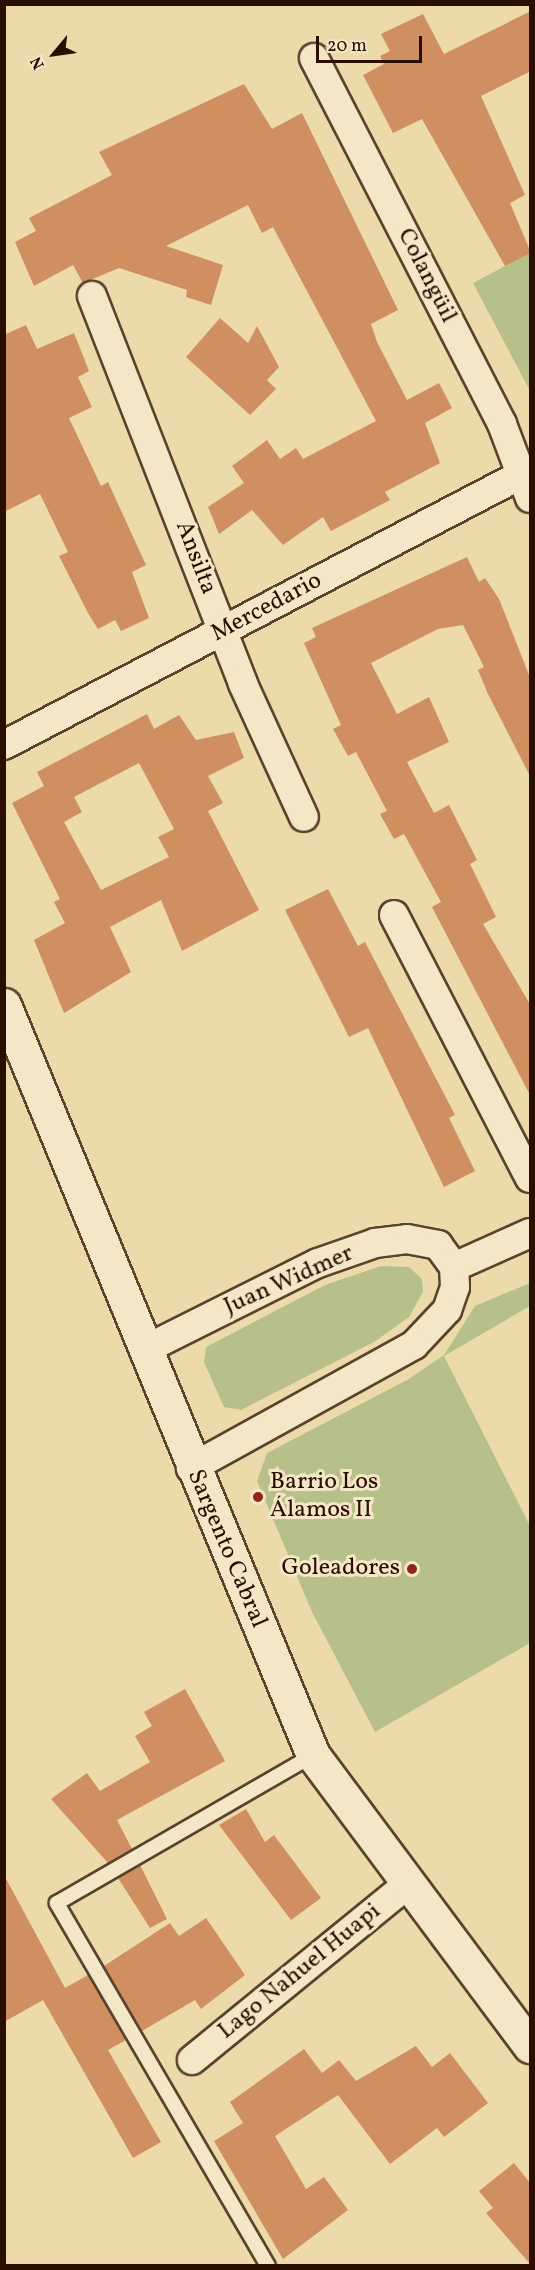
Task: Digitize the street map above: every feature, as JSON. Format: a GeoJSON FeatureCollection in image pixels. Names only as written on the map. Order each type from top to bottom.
{"type":"FeatureCollection","features":[{"type":"Feature","properties":{"kind":"main road","name":"Sargento Cabral"},"geometry":{"type":"LineString","coordinates":[[4,1005],[146,1349],[191,1468],[313,1755],[531,2046]]}},
{"type":"Feature","properties":{"kind":"street","name":"Colangüil"},"geometry":{"type":"LineString","coordinates":[[314,58],[502,424],[528,481]]}},
{"type":"Feature","properties":{"kind":"street","name":"Ansilta"},"geometry":{"type":"LineString","coordinates":[[93,296],[224,631],[304,817]]}},
{"type":"Feature","properties":{"kind":"street","name":"Mercedario"},"geometry":{"type":"LineString","coordinates":[[4,746],[224,631],[528,481]]}},
{"type":"Feature","properties":{"kind":"street"},"geometry":{"type":"LineString","coordinates":[[394,915],[531,1178]]}},
{"type":"Feature","properties":{"kind":"street"},"geometry":{"type":"LineString","coordinates":[[191,1468],[381,1368],[414,1345],[447,1310],[455,1287],[446,1256],[531,1233]]}},
{"type":"Feature","properties":{"kind":"street","name":"Juan Widmer"},"geometry":{"type":"LineString","coordinates":[[146,1349],[318,1263],[393,1240],[446,1256]]}},
{"type":"Feature","properties":{"kind":"street","name":"Lago Nahuel Huapi"},"geometry":{"type":"LineString","coordinates":[[192,2060],[408,1884]]}},
{"type":"Feature","properties":{"kind":"lane"},"geometry":{"type":"LineString","coordinates":[[268,2265],[57,1903],[313,1755]]}},
{"type":"Feature","properties":{"kind":"green space"},"geometry":{"type":"Polygon","coordinates":[[[530,253],[530,391],[473,283],[530,253]]]}},
{"type":"Feature","properties":{"kind":"green space"},"geometry":{"type":"Polygon","coordinates":[[[381,1266],[409,1267],[422,1279],[423,1292],[409,1317],[374,1342],[241,1410],[224,1407],[204,1362],[206,1347],[325,1285],[381,1266]]]}},
{"type":"Feature","properties":{"kind":"green space","name":"Goleadores"},"geometry":{"type":"Polygon","coordinates":[[[530,1283],[530,1306],[444,1356],[530,1526],[530,1643],[375,1732],[312,1612],[257,1481],[267,1453],[407,1380],[444,1355],[475,1306],[530,1283]]]}},
{"type":"Feature","properties":{"kind":"building"},"geometry":{"type":"Polygon","coordinates":[[[531,11],[531,71],[481,96],[525,195],[510,203],[531,253],[505,266],[422,119],[393,133],[363,75],[384,64],[380,56],[390,51],[381,34],[423,14],[444,54],[531,11]]]}},
{"type":"Feature","properties":{"kind":"building"},"geometry":{"type":"Polygon","coordinates":[[[244,84],[272,129],[302,113],[398,310],[371,324],[377,342],[407,400],[439,383],[452,408],[425,423],[440,463],[385,492],[390,500],[331,531],[323,517],[283,545],[252,510],[219,534],[208,507],[244,483],[232,466],[267,440],[280,459],[296,448],[303,459],[376,421],[273,227],[262,233],[248,205],[166,246],[223,265],[211,305],[186,297],[187,290],[119,268],[83,283],[73,265],[34,286],[15,242],[36,231],[29,218],[112,175],[99,152],[244,84]]]}},
{"type":"Feature","properties":{"kind":"building"},"geometry":{"type":"Polygon","coordinates":[[[220,318],[248,343],[257,326],[279,367],[267,380],[276,389],[250,415],[186,357],[220,318]]]}},
{"type":"Feature","properties":{"kind":"building"},"geometry":{"type":"Polygon","coordinates":[[[26,325],[37,349],[74,333],[89,371],[78,377],[92,407],[69,418],[101,486],[108,482],[146,565],[132,572],[149,618],[121,631],[115,620],[98,629],[88,613],[59,556],[68,552],[40,494],[4,512],[4,335],[26,325]]]}},
{"type":"Feature","properties":{"kind":"building"},"geometry":{"type":"Polygon","coordinates":[[[467,557],[479,582],[485,578],[499,599],[531,680],[531,778],[488,694],[478,670],[484,667],[463,625],[438,629],[371,663],[397,714],[429,697],[449,742],[407,762],[434,813],[449,805],[477,860],[470,864],[496,917],[483,924],[531,1006],[531,1097],[432,907],[441,902],[404,834],[394,839],[380,814],[387,811],[356,752],[348,756],[333,729],[341,725],[304,643],[316,637],[312,628],[467,557]]]}},
{"type":"Feature","properties":{"kind":"building"},"geometry":{"type":"Polygon","coordinates":[[[147,714],[154,729],[179,715],[196,740],[234,732],[244,758],[208,776],[223,803],[208,811],[259,910],[182,951],[161,900],[110,927],[131,972],[64,1013],[34,940],[65,923],[54,902],[60,899],[12,803],[44,786],[37,772],[147,714]],[[139,763],[74,797],[82,812],[64,822],[101,890],[169,857],[158,837],[174,829],[139,763]]]}},
{"type":"Feature","properties":{"kind":"building"},"geometry":{"type":"Polygon","coordinates":[[[328,889],[358,946],[365,942],[455,1115],[449,1118],[475,1171],[444,1187],[368,1028],[349,1037],[285,910],[328,889]]]}},
{"type":"Feature","properties":{"kind":"building"},"geometry":{"type":"Polygon","coordinates":[[[185,1689],[225,1761],[117,1820],[132,1849],[108,1863],[51,1799],[87,1773],[100,1791],[150,1762],[135,1736],[152,1726],[144,1712],[185,1689]]]}},
{"type":"Feature","properties":{"kind":"building"},"geometry":{"type":"Polygon","coordinates":[[[246,1809],[265,1842],[274,1835],[321,1898],[291,1920],[219,1825],[246,1809]]]}},
{"type":"Feature","properties":{"kind":"building"},"geometry":{"type":"Polygon","coordinates":[[[140,1865],[167,1919],[150,1928],[118,1878],[140,1865]]]}},
{"type":"Feature","properties":{"kind":"building"},"geometry":{"type":"Polygon","coordinates":[[[4,1875],[65,1988],[88,1975],[126,2040],[108,2050],[161,2142],[133,2158],[43,2000],[4,2022],[4,1875]]]}},
{"type":"Feature","properties":{"kind":"building"},"geometry":{"type":"Polygon","coordinates":[[[206,1918],[245,1975],[201,2009],[195,2000],[142,2031],[104,1966],[170,1923],[179,1936],[206,1918]]]}},
{"type":"Feature","properties":{"kind":"building"},"geometry":{"type":"Polygon","coordinates":[[[416,2046],[432,2067],[450,2053],[488,2103],[444,2137],[437,2128],[390,2164],[338,2095],[275,2136],[306,2189],[324,2177],[348,2210],[283,2259],[214,2141],[243,2123],[230,2102],[304,2049],[322,2073],[339,2060],[356,2081],[416,2046]]]}},
{"type":"Feature","properties":{"kind":"building"},"geometry":{"type":"Polygon","coordinates":[[[514,2163],[531,2184],[531,2265],[486,2213],[493,2208],[479,2191],[514,2163]]]}},
{"type":"Feature","properties":{"kind":"place","name":"Barrio Los Álamos II"},"geometry":{"type":"Point","coordinates":[258,1497]}},
{"type":"Feature","properties":{"kind":"place","name":"Goleadores"},"geometry":{"type":"Point","coordinates":[412,1569]}}]}
